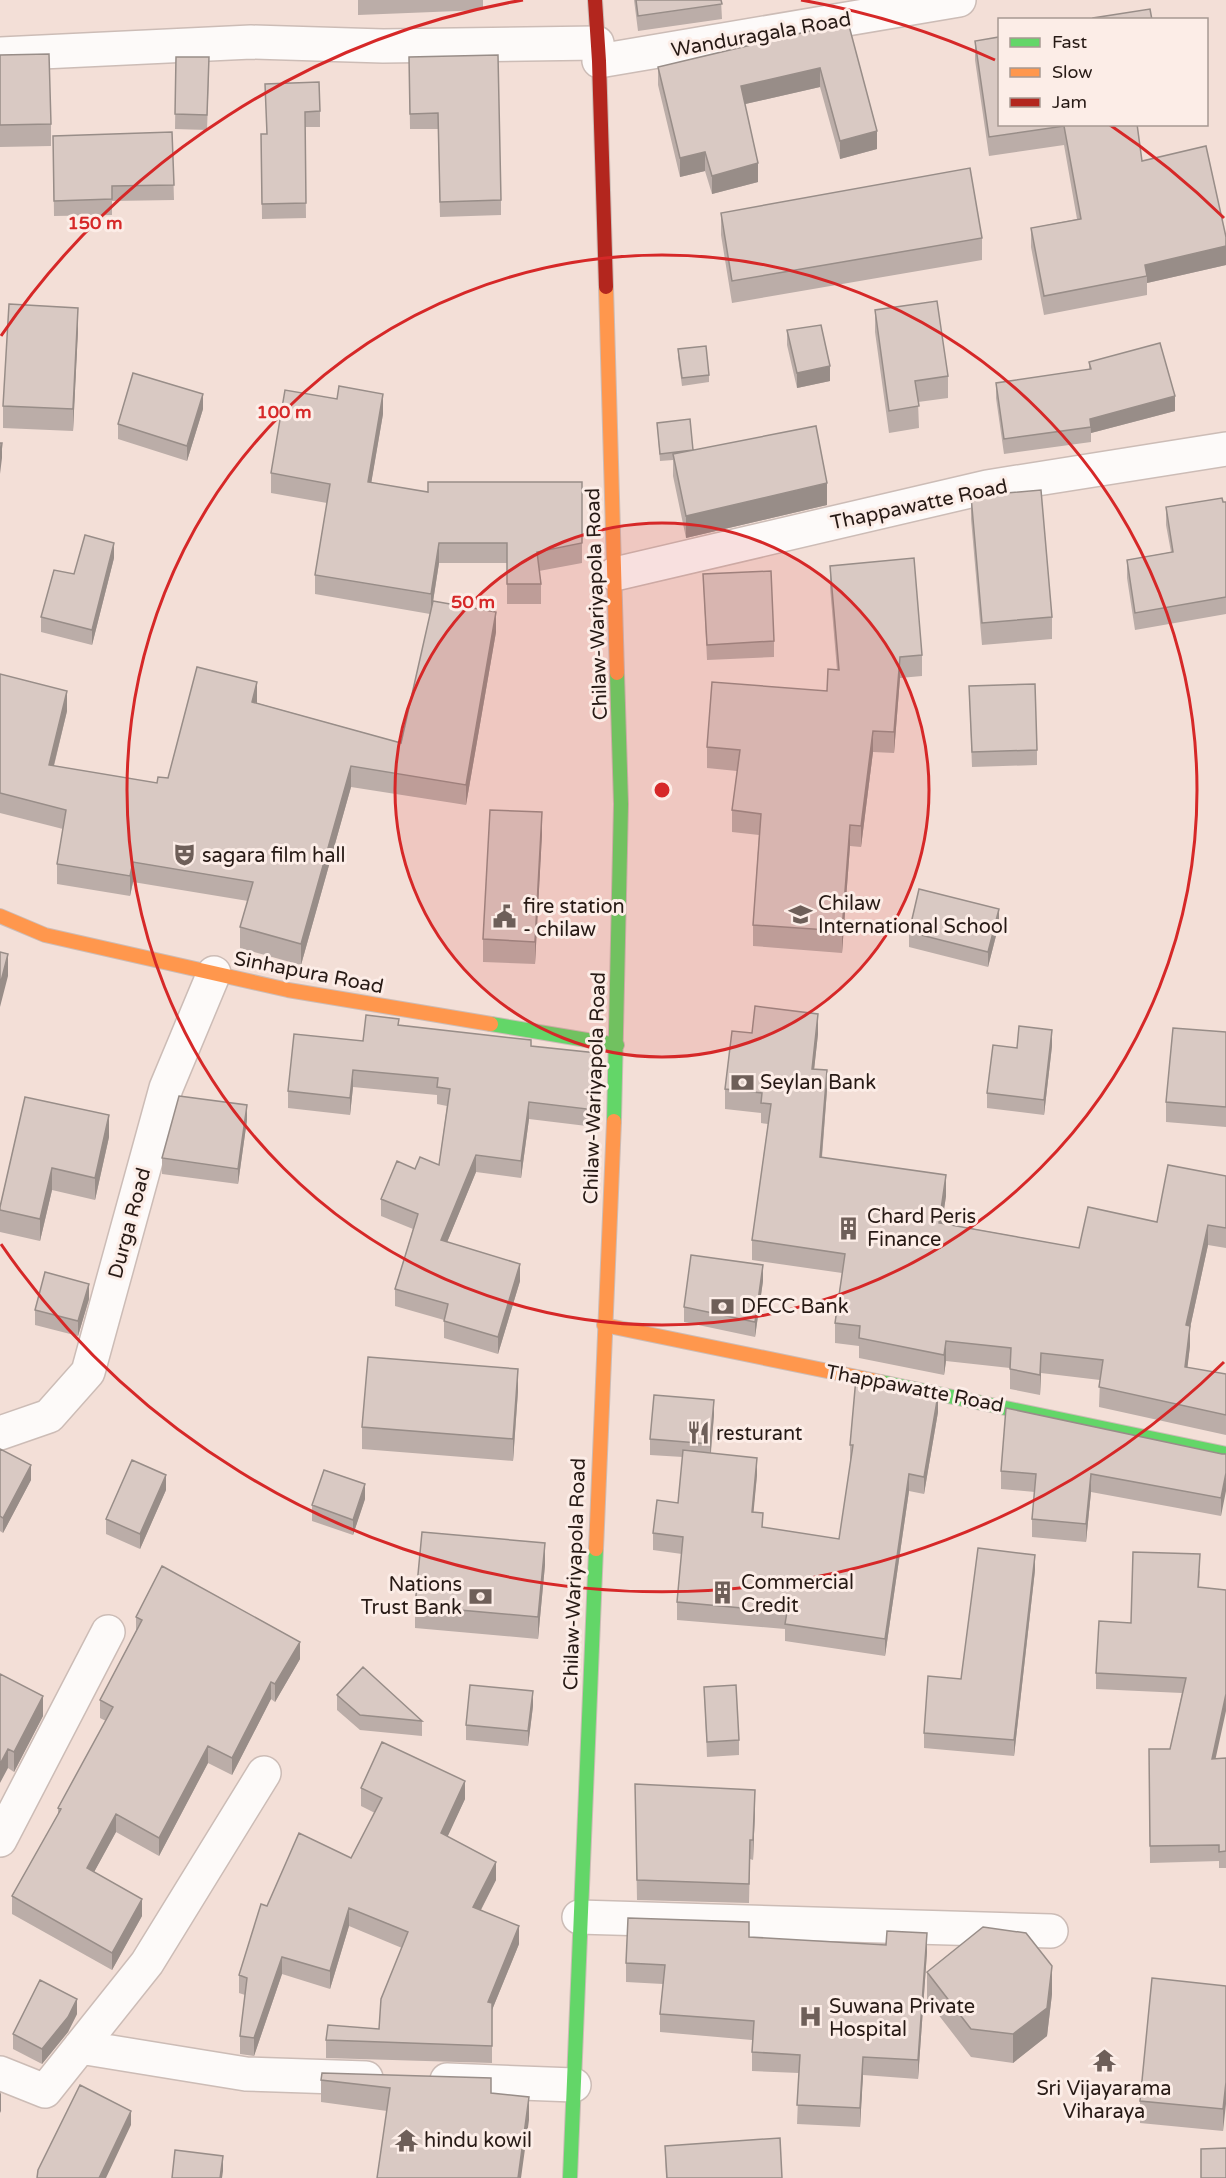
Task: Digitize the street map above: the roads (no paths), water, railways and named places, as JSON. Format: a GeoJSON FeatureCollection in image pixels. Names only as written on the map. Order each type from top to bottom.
{"type":"FeatureCollection","features":[{"type":"Feature","properties":{"kind":"main road","name":"Chilaw-Wariyapola Road"},"geometry":{"type":"LineString","coordinates":[[570,2178],[579,1917],[617,1045],[621,804],[595,0]]}},
{"type":"Feature","properties":{"kind":"main road","name":"Sinhapura Road"},"geometry":{"type":"LineString","coordinates":[[0,916],[45,935],[288,990],[617,1045]]}},
{"type":"Feature","properties":{"kind":"main road","name":"Thappawatte Road"},"geometry":{"type":"LineString","coordinates":[[604,1325],[1226,1454]]}},
{"type":"Feature","properties":{"kind":"street","name":"Wanduragala Road"},"geometry":{"type":"LineString","coordinates":[[0,54],[251,42],[598,52],[959,0]]}},
{"type":"Feature","properties":{"kind":"street","name":"Thappawatte Road"},"geometry":{"type":"LineString","coordinates":[[615,573],[987,487],[1226,449]]}},
{"type":"Feature","properties":{"kind":"street","name":"Durga Road"},"geometry":{"type":"LineString","coordinates":[[0,1433],[49,1416],[88,1372],[166,1088],[214,973]]}},
{"type":"Feature","properties":{"kind":"street"},"geometry":{"type":"LineString","coordinates":[[0,1840],[108,1632]]}},
{"type":"Feature","properties":{"kind":"street"},"geometry":{"type":"LineString","coordinates":[[0,2073],[45,2091],[147,1963],[264,1773]]}},
{"type":"Feature","properties":{"kind":"street"},"geometry":{"type":"LineString","coordinates":[[579,1917],[1051,1931]]}},
{"type":"Feature","properties":{"kind":"street"},"geometry":{"type":"LineString","coordinates":[[80,2047],[246,2074],[574,2085]]}},
{"type":"Feature","properties":{"kind":"place","name":"sagara film hall"},"geometry":{"type":"Point","coordinates":[184,855]}},
{"type":"Feature","properties":{"kind":"place","name":"Chilaw International School"},"geometry":{"type":"Point","coordinates":[800,914]}},
{"type":"Feature","properties":{"kind":"place","name":"fire station - chilaw"},"geometry":{"type":"Point","coordinates":[505,917]}},
{"type":"Feature","properties":{"kind":"place","name":"Seylan Bank"},"geometry":{"type":"Point","coordinates":[742,1082]}},
{"type":"Feature","properties":{"kind":"place","name":"Chard Peris Finance"},"geometry":{"type":"Point","coordinates":[849,1228]}},
{"type":"Feature","properties":{"kind":"place","name":"DFCC Bank"},"geometry":{"type":"Point","coordinates":[723,1306]}},
{"type":"Feature","properties":{"kind":"place","name":"resturant"},"geometry":{"type":"Point","coordinates":[698,1433]}},
{"type":"Feature","properties":{"kind":"place","name":"Commercial Credit"},"geometry":{"type":"Point","coordinates":[723,1593]}},
{"type":"Feature","properties":{"kind":"place","name":"Nations Trust Bank"},"geometry":{"type":"Point","coordinates":[480,1596]}},
{"type":"Feature","properties":{"kind":"place","name":"Suwana Private Hospital"},"geometry":{"type":"Point","coordinates":[811,2017]}},
{"type":"Feature","properties":{"kind":"place","name":"Sri Vijayarama Viharaya"},"geometry":{"type":"Point","coordinates":[1104,2060]}},
{"type":"Feature","properties":{"kind":"place","name":"hindu kowil"},"geometry":{"type":"Point","coordinates":[406,2140]}}]}
